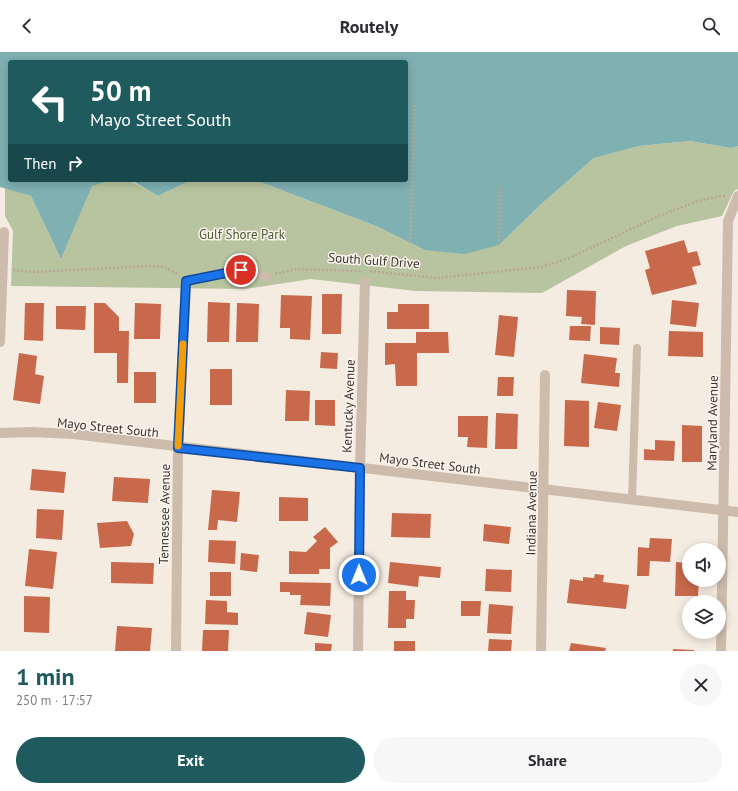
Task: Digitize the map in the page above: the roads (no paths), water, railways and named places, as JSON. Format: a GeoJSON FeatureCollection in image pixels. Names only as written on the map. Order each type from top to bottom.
{"type":"FeatureCollection","features":[{"type":"Feature","properties":{"kind":"street","name":"Maryland Avenue"},"geometry":{"type":"LineString","coordinates":[[721,651],[728,221],[737,197]]}},
{"type":"Feature","properties":{"kind":"street"},"geometry":{"type":"LineString","coordinates":[[0,342],[4,232]]}},
{"type":"Feature","properties":{"kind":"street","name":"Tennessee Avenue"},"geometry":{"type":"LineString","coordinates":[[176,651],[178,448],[186,281]]}},
{"type":"Feature","properties":{"kind":"street","name":"Kentucky Avenue"},"geometry":{"type":"LineString","coordinates":[[358,651],[360,468],[365,282]]}},
{"type":"Feature","properties":{"kind":"street","name":"Indiana Avenue"},"geometry":{"type":"LineString","coordinates":[[541,651],[545,375]]}},
{"type":"Feature","properties":{"kind":"street","name":"Mayo Street South"},"geometry":{"type":"LineString","coordinates":[[0,433],[31,432],[73,434],[178,448],[738,512]]}},
{"type":"Feature","properties":{"kind":"lane"},"geometry":{"type":"LineString","coordinates":[[186,281],[232,270],[250,270],[267,277]]}},
{"type":"Feature","properties":{"kind":"lane"},"geometry":{"type":"LineString","coordinates":[[632,499],[637,348]]}},
{"type":"Feature","properties":{"kind":"water"},"geometry":{"type":"Polygon","coordinates":[[[0,52],[738,52],[738,146],[731,148],[690,141],[639,146],[594,158],[538,207],[499,245],[465,254],[425,250],[376,226],[260,182],[408,182],[408,60],[8,60],[8,182],[105,182],[92,186],[61,259],[31,196],[0,187],[0,52]]]}},
{"type":"Feature","properties":{"kind":"water"},"geometry":{"type":"Polygon","coordinates":[[[134,182],[187,182],[158,196],[134,182]]]}},
{"type":"Feature","properties":{"kind":"park label","name":"Gulf Shore Park"},"geometry":{"type":"Point","coordinates":[242,234]}}]}
